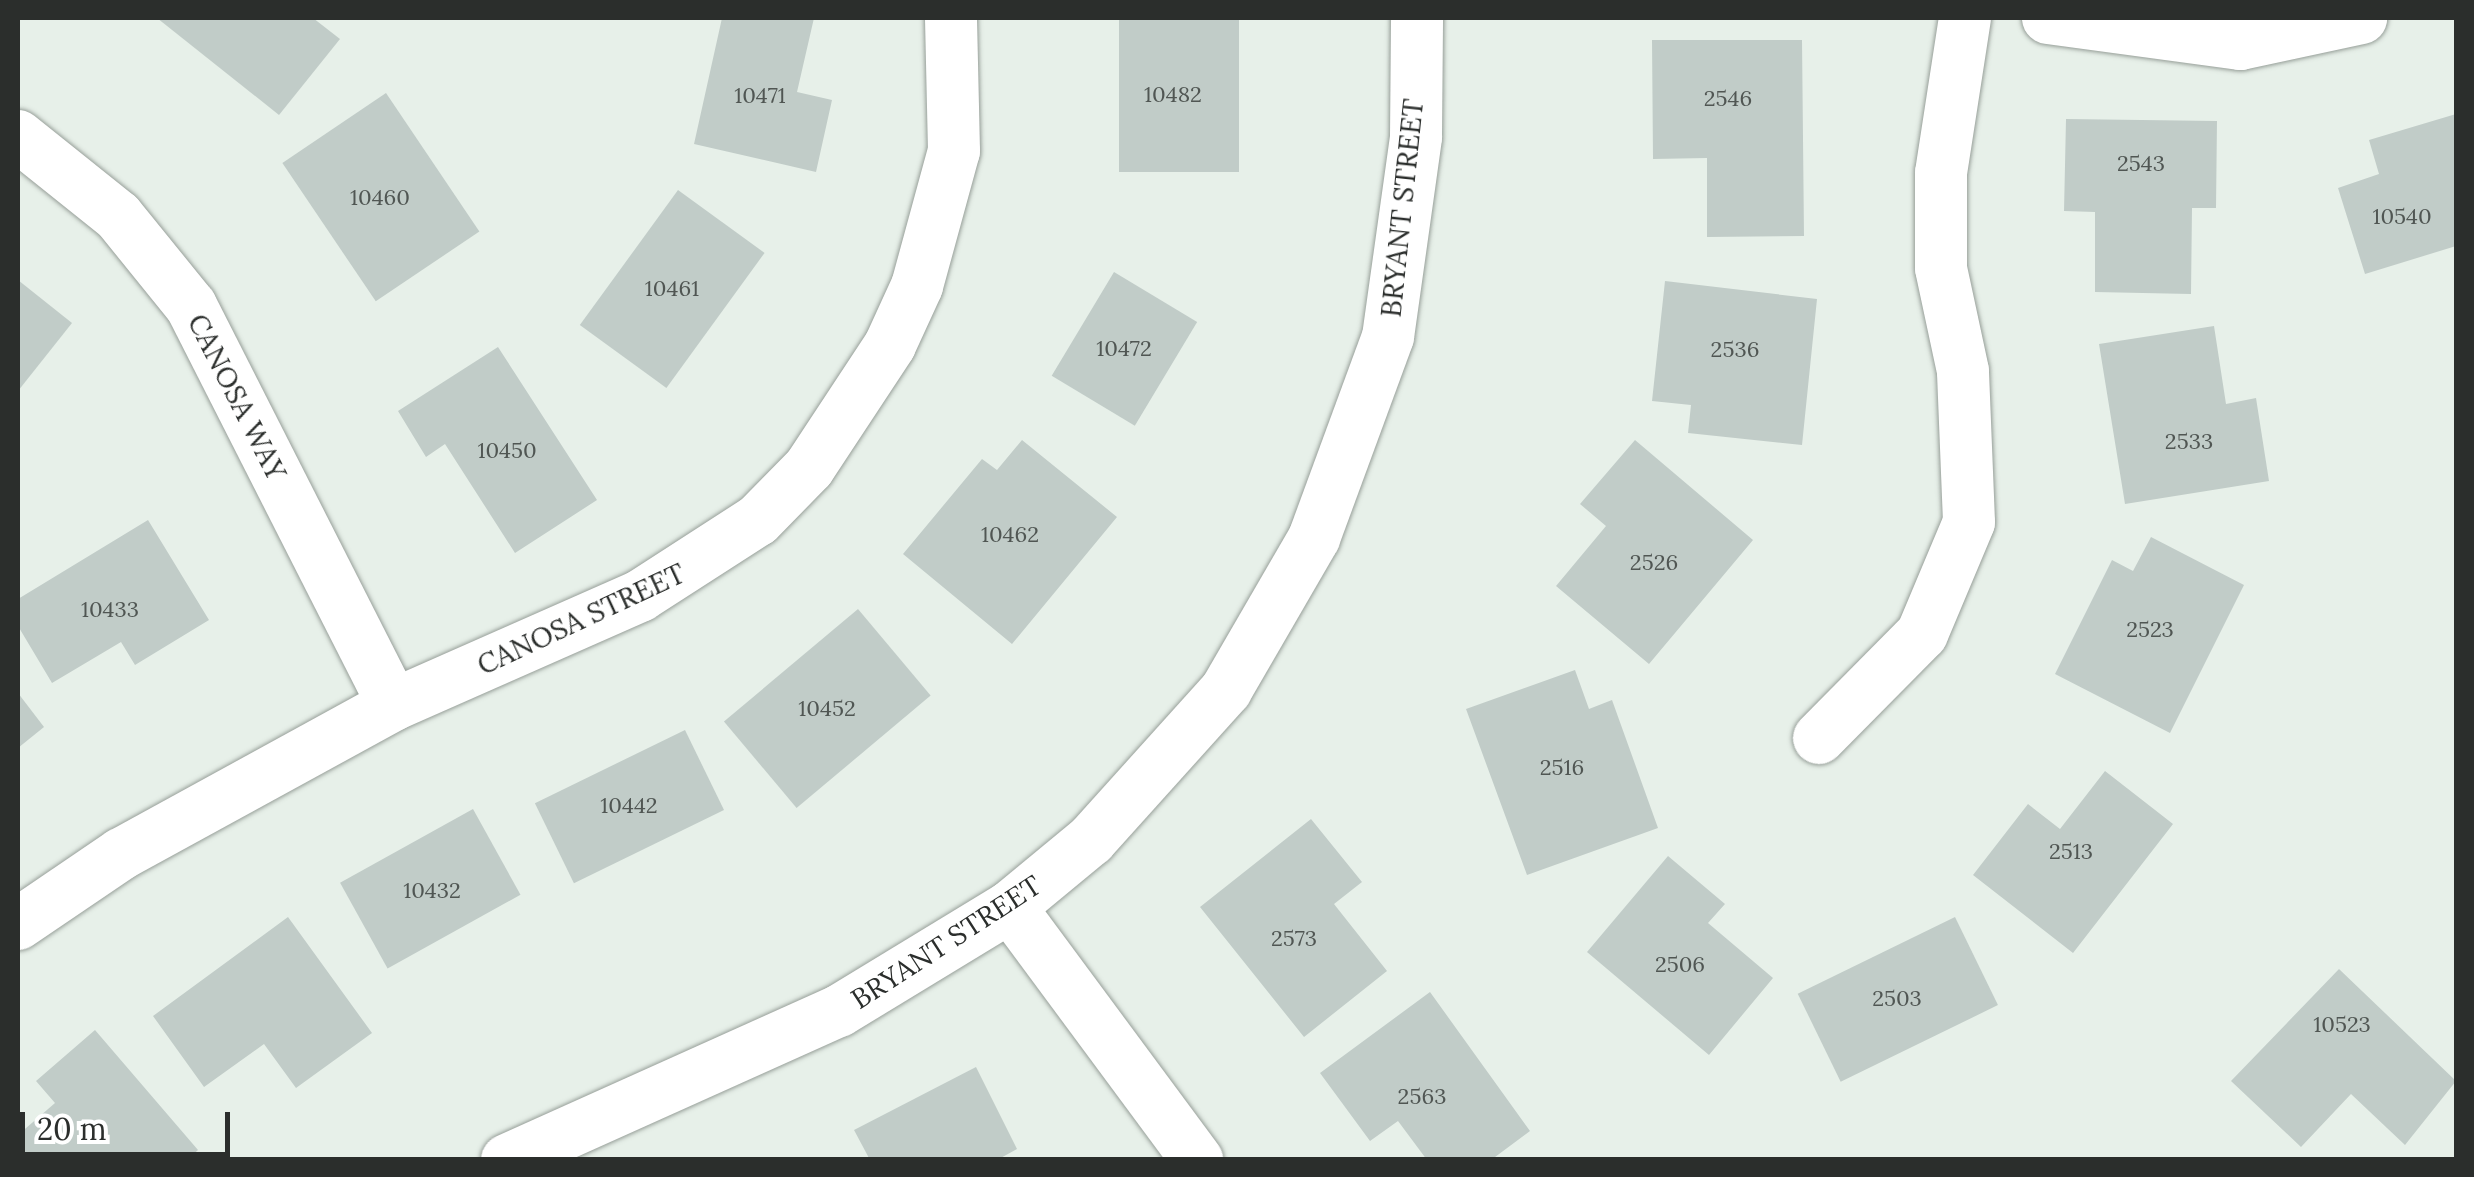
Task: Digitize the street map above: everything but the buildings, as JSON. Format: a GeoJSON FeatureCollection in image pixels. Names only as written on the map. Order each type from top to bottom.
{"type":"FeatureCollection","features":[{"type":"Feature","properties":{"kind":"street","name":"CANOSA STREET"},"geometry":{"type":"LineString","coordinates":[[18,924],[120,854],[394,705],[704,560],[809,468],[890,346],[940,216],[954,152],[951,18]]}},
{"type":"Feature","properties":{"kind":"street","name":"BRYANT STREET"},"geometry":{"type":"LineString","coordinates":[[507,1160],[839,1011],[1010,907],[1170,760],[1226,690],[1314,538],[1388,337],[1416,137],[1417,18]]}},
{"type":"Feature","properties":{"kind":"street"},"geometry":{"type":"LineString","coordinates":[[1819,738],[1922,634],[1970,522],[1971,461],[1942,268],[1941,192],[1965,18]]}},
{"type":"Feature","properties":{"kind":"street"},"geometry":{"type":"LineString","coordinates":[[2048,18],[2240,44],[2361,18]]}},
{"type":"Feature","properties":{"kind":"street","name":"CANOSA WAY"},"geometry":{"type":"LineString","coordinates":[[18,136],[118,216],[191,306],[394,705]]}},
{"type":"Feature","properties":{"kind":"street"},"geometry":{"type":"LineString","coordinates":[[1010,907],[1197,1160]]}}]}
